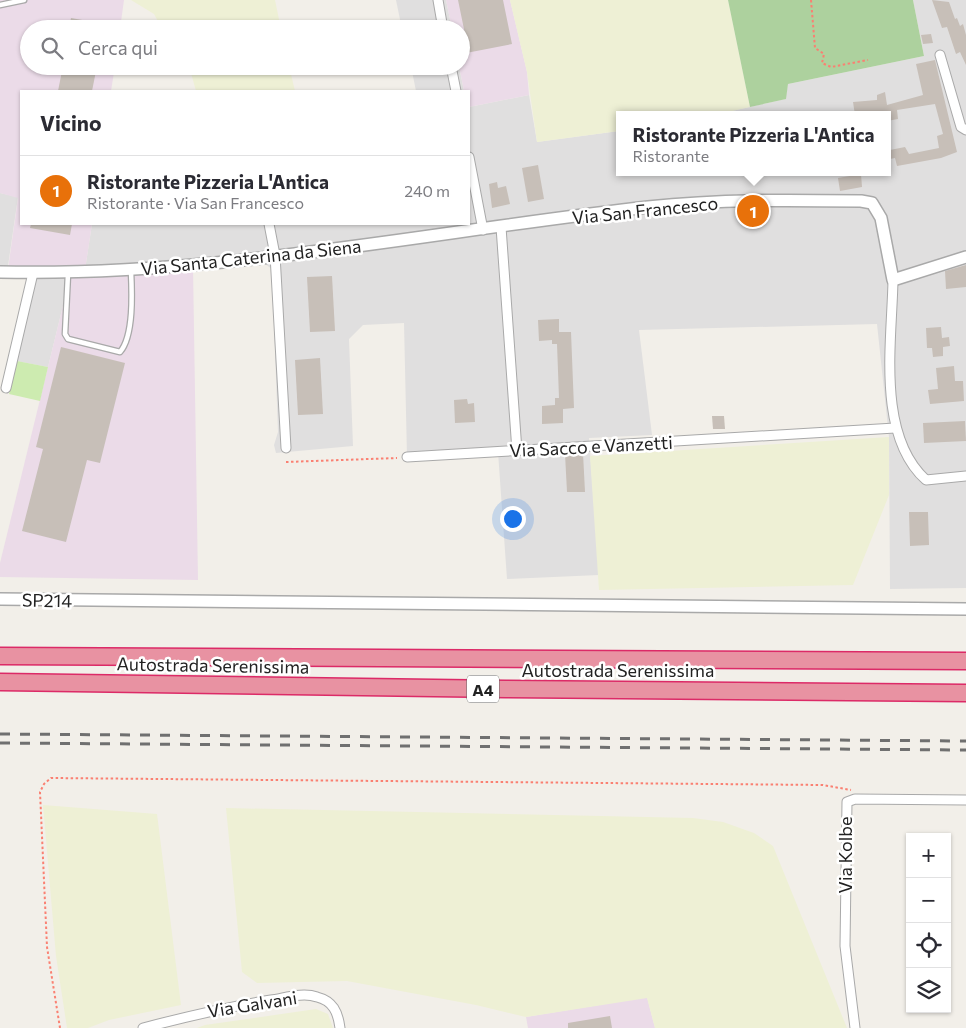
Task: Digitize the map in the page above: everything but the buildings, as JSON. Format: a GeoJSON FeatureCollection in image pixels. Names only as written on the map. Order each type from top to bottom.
{"type":"FeatureCollection","features":[{"type":"Feature","properties":{"kind":"highway","name":"Autostrada Serenissima"},"geometry":{"type":"LineString","coordinates":[[0,656],[966,661]]}},
{"type":"Feature","properties":{"kind":"highway","name":"Autostrada Serenissima"},"geometry":{"type":"LineString","coordinates":[[0,682],[525,690],[966,693]]}},
{"type":"Feature","properties":{"kind":"street"},"geometry":{"type":"LineString","coordinates":[[438,0],[441,20]]}},
{"type":"Feature","properties":{"kind":"street"},"geometry":{"type":"LineString","coordinates":[[940,55],[961,127],[966,130]]}},
{"type":"Feature","properties":{"kind":"street"},"geometry":{"type":"LineString","coordinates":[[453,75],[456,90]]}},
{"type":"Feature","properties":{"kind":"street"},"geometry":{"type":"LineString","coordinates":[[470,163],[483,230]]}},
{"type":"Feature","properties":{"kind":"street","name":"Via San Francesco"},"geometry":{"type":"LineString","coordinates":[[501,227],[650,206],[754,200],[861,201],[872,204],[881,218],[893,280]]}},
{"type":"Feature","properties":{"kind":"street"},"geometry":{"type":"LineString","coordinates":[[269,225],[275,255],[286,448]]}},
{"type":"Feature","properties":{"kind":"street"},"geometry":{"type":"LineString","coordinates":[[501,227],[517,451]]}},
{"type":"Feature","properties":{"kind":"street","name":"Via Santa Caterina da Siena"},"geometry":{"type":"LineString","coordinates":[[0,272],[68,274],[131,270],[275,255],[501,227]]}},
{"type":"Feature","properties":{"kind":"street"},"geometry":{"type":"LineString","coordinates":[[966,257],[893,280],[890,321],[891,396],[895,428],[916,470],[926,480],[966,476]]}},
{"type":"Feature","properties":{"kind":"street"},"geometry":{"type":"LineString","coordinates":[[6,388],[33,274]]}},
{"type":"Feature","properties":{"kind":"street","name":"Via Sacco e Vanzetti"},"geometry":{"type":"LineString","coordinates":[[407,458],[895,428]]}},
{"type":"Feature","properties":{"kind":"street","name":"SP214"},"geometry":{"type":"LineString","coordinates":[[0,599],[966,609]]}},
{"type":"Feature","properties":{"kind":"street","name":"Via Kolbe"},"geometry":{"type":"LineString","coordinates":[[855,1028],[845,946],[847,802],[855,799],[966,800]]}},
{"type":"Feature","properties":{"kind":"street","name":"Via Galvani"},"geometry":{"type":"LineString","coordinates":[[145,1028],[222,1008],[301,995],[315,996],[329,1002],[338,1014],[340,1028]]}},
{"type":"Feature","properties":{"kind":"lane"},"geometry":{"type":"LineString","coordinates":[[0,5],[24,0]]}},
{"type":"Feature","properties":{"kind":"lane"},"geometry":{"type":"LineString","coordinates":[[68,274],[65,334],[68,339],[120,352],[128,341],[132,292],[131,270]]}},
{"type":"Feature","properties":{"kind":"path"},"geometry":{"type":"LineString","coordinates":[[811,0],[815,48],[824,54],[822,63],[831,67],[868,60]]}},
{"type":"Feature","properties":{"kind":"path"},"geometry":{"type":"LineString","coordinates":[[286,462],[407,458]]}},
{"type":"Feature","properties":{"kind":"path"},"geometry":{"type":"LineString","coordinates":[[60,1028],[47,947],[43,892],[40,792],[44,784],[51,778],[823,785],[860,790]]}},
{"type":"Feature","properties":{"kind":"shaded area"},"geometry":{"type":"Polygon","coordinates":[[[0,0],[124,0],[121,20],[20,20],[20,75],[114,75],[111,90],[20,90],[20,225],[92,225],[85,270],[8,269],[18,198],[0,193],[0,0]]]}},
{"type":"Feature","properties":{"kind":"shaded area"},"geometry":{"type":"Polygon","coordinates":[[[396,0],[446,0],[450,20],[400,20],[396,0]]]}},
{"type":"Feature","properties":{"kind":"shaded area"},"geometry":{"type":"Polygon","coordinates":[[[446,0],[510,0],[527,72],[529,95],[470,107],[470,90],[464,90],[461,75],[470,75],[470,20],[450,20],[446,0]]]}},
{"type":"Feature","properties":{"kind":"shaded area"},"geometry":{"type":"Polygon","coordinates":[[[913,0],[966,0],[966,588],[890,589],[889,437],[877,324],[639,330],[652,435],[589,438],[599,575],[507,579],[498,452],[407,457],[404,323],[363,325],[349,339],[353,446],[276,453],[274,445],[278,432],[272,269],[265,264],[194,272],[193,267],[84,276],[92,225],[470,225],[470,107],[529,95],[537,142],[616,131],[616,176],[891,176],[891,111],[732,111],[785,99],[788,84],[924,56],[913,0]]]}},
{"type":"Feature","properties":{"kind":"shaded area"},"geometry":{"type":"Polygon","coordinates":[[[413,75],[461,75],[464,90],[416,90],[413,75]]]}},
{"type":"Feature","properties":{"kind":"shaded area"},"geometry":{"type":"Polygon","coordinates":[[[0,193],[18,197],[8,266],[0,266],[0,193]]]}},
{"type":"Feature","properties":{"kind":"shaded area"},"geometry":{"type":"Polygon","coordinates":[[[193,267],[198,580],[0,577],[0,563],[70,277],[193,267]]]}},
{"type":"Feature","properties":{"kind":"shaded area"},"geometry":{"type":"Polygon","coordinates":[[[30,276],[70,277],[48,367],[11,360],[30,276]]]}},
{"type":"Feature","properties":{"kind":"shaded area"},"geometry":{"type":"Polygon","coordinates":[[[647,997],[655,1028],[528,1028],[526,1017],[647,997]]]}},
{"type":"Feature","properties":{"kind":"green space"},"geometry":{"type":"Polygon","coordinates":[[[131,0],[275,0],[279,20],[157,20],[154,14],[131,0]]]}},
{"type":"Feature","properties":{"kind":"green space"},"geometry":{"type":"Polygon","coordinates":[[[510,0],[728,0],[750,107],[732,111],[616,111],[616,131],[537,142],[527,72],[510,0]]]}},
{"type":"Feature","properties":{"kind":"green space"},"geometry":{"type":"Polygon","coordinates":[[[728,0],[913,0],[924,56],[788,84],[786,99],[750,107],[728,0]]]}},
{"type":"Feature","properties":{"kind":"green space"},"geometry":{"type":"Polygon","coordinates":[[[192,75],[291,75],[295,90],[196,90],[192,75]]]}},
{"type":"Feature","properties":{"kind":"green space"},"geometry":{"type":"Polygon","coordinates":[[[17,361],[48,367],[40,401],[9,394],[17,361]]]}},
{"type":"Feature","properties":{"kind":"green space"},"geometry":{"type":"Polygon","coordinates":[[[889,437],[889,495],[853,585],[599,590],[590,456],[889,437]]]}},
{"type":"Feature","properties":{"kind":"green space"},"geometry":{"type":"Polygon","coordinates":[[[43,805],[157,814],[181,1005],[109,1020],[88,1028],[67,1028],[56,956],[43,805]]]}},
{"type":"Feature","properties":{"kind":"green space"},"geometry":{"type":"Polygon","coordinates":[[[226,808],[693,818],[723,822],[754,833],[773,846],[847,1028],[655,1028],[647,998],[526,1017],[476,1005],[347,981],[257,983],[242,972],[226,808]]]}},
{"type":"Feature","properties":{"kind":"green space"},"geometry":{"type":"Polygon","coordinates":[[[316,1009],[328,1014],[333,1028],[197,1028],[205,1025],[316,1009]]]}},
{"type":"Feature","properties":{"kind":"railway"},"geometry":{"type":"LineString","coordinates":[[0,734],[966,741]]}},
{"type":"Feature","properties":{"kind":"railway"},"geometry":{"type":"LineString","coordinates":[[0,743],[966,750]]}},
{"type":"Feature","properties":{"kind":"place","name":"Ristorante Pizzeria L'Antica"},"geometry":{"type":"Point","coordinates":[753,211]}}]}
